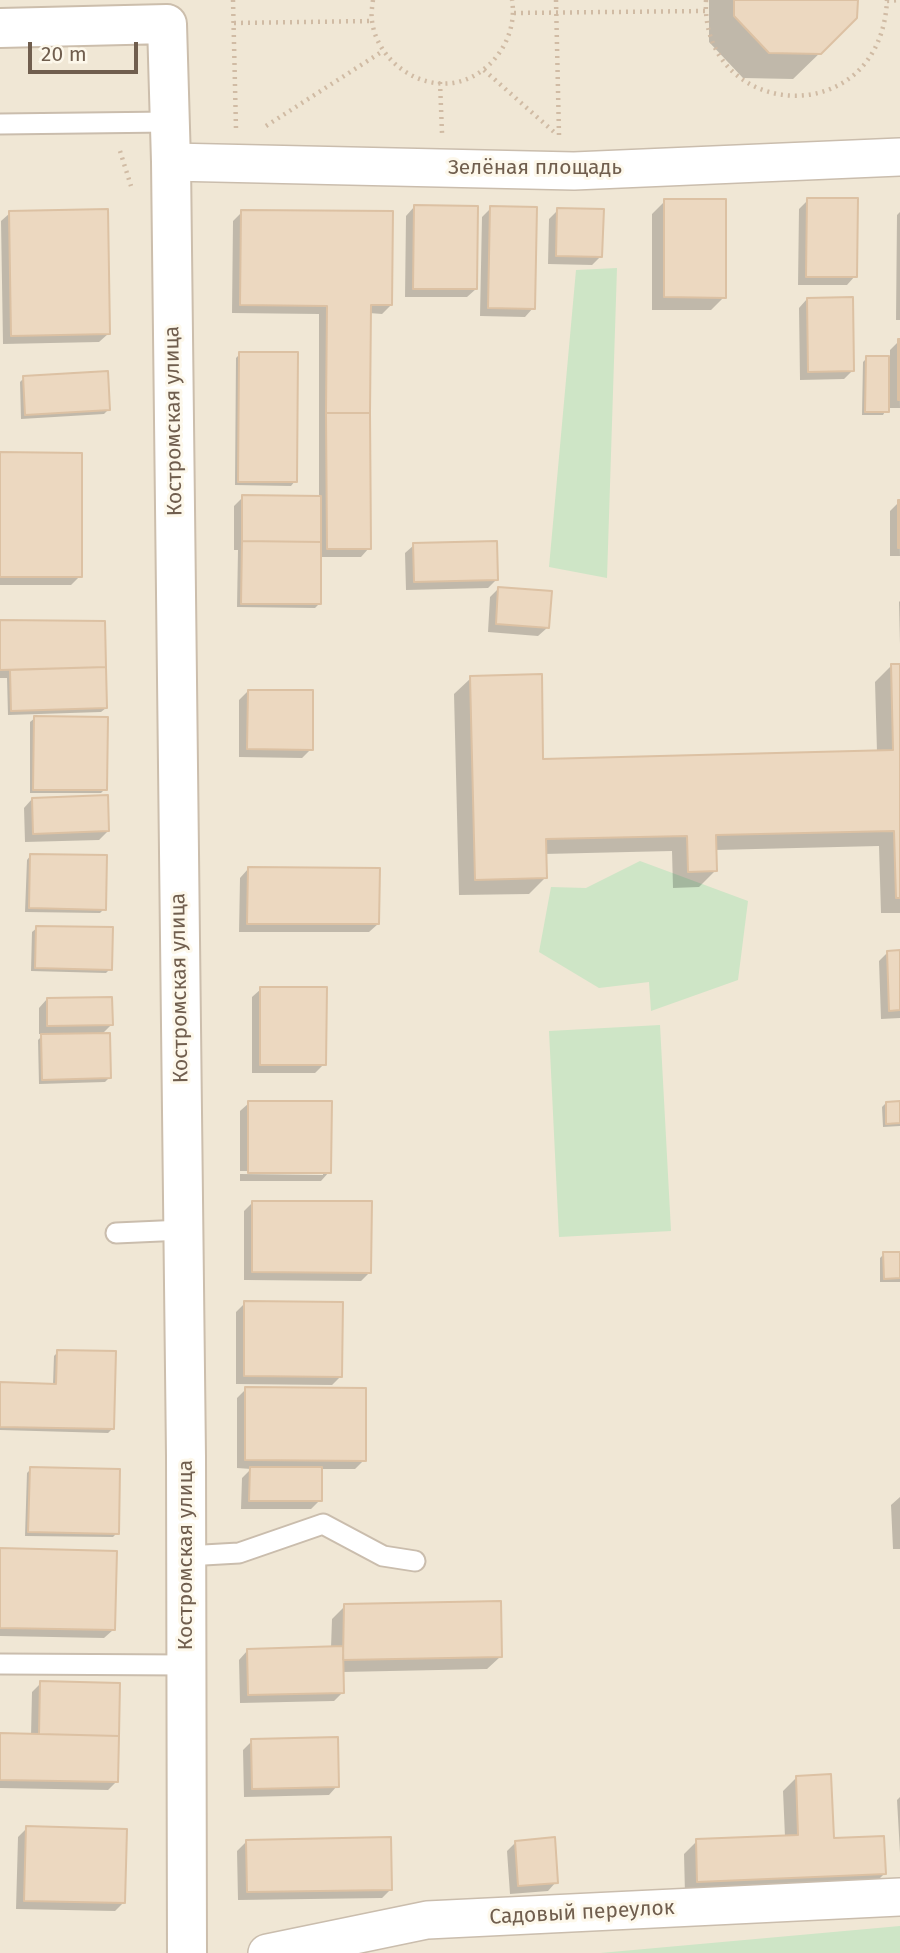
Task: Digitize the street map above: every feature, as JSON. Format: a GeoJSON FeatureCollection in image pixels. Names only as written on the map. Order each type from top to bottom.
{"type":"FeatureCollection","features":[{"type":"Feature","properties":{"kind":"main road"},"geometry":{"type":"LineString","coordinates":[[0,28],[166,12]]}},
{"type":"Feature","properties":{"kind":"main road","name":"Костромская улица"},"geometry":{"type":"LineString","coordinates":[[166,12],[171,162],[183,1230],[187,1953]]}},
{"type":"Feature","properties":{"kind":"street","name":"Зелёная площадь"},"geometry":{"type":"LineString","coordinates":[[171,162],[574,171],[900,157]]}},
{"type":"Feature","properties":{"kind":"street","name":"Садовый переулок"},"geometry":{"type":"LineString","coordinates":[[267,1953],[427,1920],[900,1898]]}},
{"type":"Feature","properties":{"kind":"lane"},"geometry":{"type":"LineString","coordinates":[[0,124],[169,122]]}},
{"type":"Feature","properties":{"kind":"lane"},"geometry":{"type":"LineString","coordinates":[[116,1233],[183,1230]]}},
{"type":"Feature","properties":{"kind":"lane"},"geometry":{"type":"LineString","coordinates":[[186,1556],[239,1553],[323,1524],[383,1556],[415,1560]]}},
{"type":"Feature","properties":{"kind":"lane"},"geometry":{"type":"LineString","coordinates":[[0,1664],[186,1665]]}},
{"type":"Feature","properties":{"kind":"path"},"geometry":{"type":"LineString","coordinates":[[233,0],[236,131]]}},
{"type":"Feature","properties":{"kind":"path"},"geometry":{"type":"LineString","coordinates":[[373,0],[371,20],[383,51],[403,72],[430,82],[458,82],[484,70],[506,45],[514,13],[512,0]]}},
{"type":"Feature","properties":{"kind":"path"},"geometry":{"type":"LineString","coordinates":[[556,0],[559,137]]}},
{"type":"Feature","properties":{"kind":"path"},"geometry":{"type":"LineString","coordinates":[[706,0],[705,11],[713,43],[731,70],[768,93],[790,97],[833,89],[852,78],[879,44],[886,23],[887,0],[900,0]]}},
{"type":"Feature","properties":{"kind":"path"},"geometry":{"type":"LineString","coordinates":[[514,13],[705,11]]}},
{"type":"Feature","properties":{"kind":"path"},"geometry":{"type":"LineString","coordinates":[[234,23],[371,20]]}},
{"type":"Feature","properties":{"kind":"path"},"geometry":{"type":"LineString","coordinates":[[259,131],[383,51]]}},
{"type":"Feature","properties":{"kind":"path"},"geometry":{"type":"LineString","coordinates":[[484,70],[559,137]]}},
{"type":"Feature","properties":{"kind":"path"},"geometry":{"type":"LineString","coordinates":[[440,82],[442,140]]}},
{"type":"Feature","properties":{"kind":"path"},"geometry":{"type":"LineString","coordinates":[[546,138],[559,137]]}},
{"type":"Feature","properties":{"kind":"shaded area"},"geometry":{"type":"Polygon","coordinates":[[[0,0],[900,0],[900,1949],[751,1953],[0,1953],[0,0]]]}},
{"type":"Feature","properties":{"kind":"green space"},"geometry":{"type":"Polygon","coordinates":[[[617,268],[607,578],[549,567],[576,270],[617,268]]]}},
{"type":"Feature","properties":{"kind":"green space"},"geometry":{"type":"Polygon","coordinates":[[[640,861],[748,901],[738,980],[651,1011],[649,982],[599,988],[539,952],[551,887],[586,888],[640,861]]]}},
{"type":"Feature","properties":{"kind":"green space"},"geometry":{"type":"Polygon","coordinates":[[[660,1025],[671,1231],[559,1237],[549,1031],[660,1025]]]}},
{"type":"Feature","properties":{"kind":"green space"},"geometry":{"type":"Polygon","coordinates":[[[900,1926],[900,1953],[600,1953],[900,1926]]]}},
{"type":"Feature","properties":{"kind":"building"},"geometry":{"type":"Polygon","coordinates":[[[734,0],[858,0],[857,18],[821,54],[769,53],[734,16],[734,0]]]}},
{"type":"Feature","properties":{"kind":"building"},"geometry":{"type":"Polygon","coordinates":[[[807,198],[858,198],[857,277],[806,277],[807,198]]]}},
{"type":"Feature","properties":{"kind":"building"},"geometry":{"type":"Polygon","coordinates":[[[664,199],[726,199],[726,298],[664,297],[664,199]]]}},
{"type":"Feature","properties":{"kind":"building"},"geometry":{"type":"Polygon","coordinates":[[[414,205],[478,206],[477,289],[413,289],[414,205]]]}},
{"type":"Feature","properties":{"kind":"building"},"geometry":{"type":"Polygon","coordinates":[[[490,206],[537,207],[535,309],[488,308],[490,206]]]}},
{"type":"Feature","properties":{"kind":"building"},"geometry":{"type":"Polygon","coordinates":[[[557,208],[604,209],[602,257],[556,256],[557,208]]]}},
{"type":"Feature","properties":{"kind":"building"},"geometry":{"type":"Polygon","coordinates":[[[108,209],[110,334],[11,336],[9,211],[108,209]]]}},
{"type":"Feature","properties":{"kind":"building"},"geometry":{"type":"Polygon","coordinates":[[[241,210],[393,211],[392,305],[371,305],[370,413],[326,413],[327,306],[240,305],[241,210]]]}},
{"type":"Feature","properties":{"kind":"building"},"geometry":{"type":"Polygon","coordinates":[[[853,297],[854,371],[808,372],[807,298],[853,297]]]}},
{"type":"Feature","properties":{"kind":"building"},"geometry":{"type":"Polygon","coordinates":[[[900,339],[900,400],[898,400],[900,339]]]}},
{"type":"Feature","properties":{"kind":"building"},"geometry":{"type":"Polygon","coordinates":[[[239,352],[298,352],[297,482],[238,482],[239,352]]]}},
{"type":"Feature","properties":{"kind":"building"},"geometry":{"type":"Polygon","coordinates":[[[866,356],[889,356],[889,412],[865,412],[866,356]]]}},
{"type":"Feature","properties":{"kind":"building"},"geometry":{"type":"Polygon","coordinates":[[[108,371],[110,410],[25,415],[23,376],[108,371]]]}},
{"type":"Feature","properties":{"kind":"building"},"geometry":{"type":"Polygon","coordinates":[[[326,413],[370,413],[371,549],[327,549],[326,413]]]}},
{"type":"Feature","properties":{"kind":"building"},"geometry":{"type":"Polygon","coordinates":[[[0,452],[82,453],[82,577],[0,577],[0,452]]]}},
{"type":"Feature","properties":{"kind":"building"},"geometry":{"type":"Polygon","coordinates":[[[242,495],[321,496],[321,542],[242,541],[242,495]]]}},
{"type":"Feature","properties":{"kind":"building"},"geometry":{"type":"Polygon","coordinates":[[[900,500],[900,548],[898,548],[900,500]]]}},
{"type":"Feature","properties":{"kind":"building"},"geometry":{"type":"Polygon","coordinates":[[[242,541],[321,542],[321,604],[241,604],[242,541]]]}},
{"type":"Feature","properties":{"kind":"building"},"geometry":{"type":"Polygon","coordinates":[[[497,541],[498,580],[414,582],[413,543],[497,541]]]}},
{"type":"Feature","properties":{"kind":"building"},"geometry":{"type":"Polygon","coordinates":[[[498,587],[552,591],[549,628],[496,624],[498,587]]]}},
{"type":"Feature","properties":{"kind":"building"},"geometry":{"type":"Polygon","coordinates":[[[0,620],[105,621],[106,667],[0,670],[0,620]]]}},
{"type":"Feature","properties":{"kind":"building"},"geometry":{"type":"Polygon","coordinates":[[[891,664],[900,664],[900,898],[896,898],[894,831],[716,835],[717,871],[688,872],[687,836],[546,839],[547,878],[475,880],[470,676],[542,674],[543,759],[893,750],[891,664]]]}},
{"type":"Feature","properties":{"kind":"building"},"geometry":{"type":"Polygon","coordinates":[[[106,667],[107,708],[11,711],[10,670],[106,667]]]}},
{"type":"Feature","properties":{"kind":"building"},"geometry":{"type":"Polygon","coordinates":[[[248,690],[313,690],[313,750],[247,749],[248,690]]]}},
{"type":"Feature","properties":{"kind":"building"},"geometry":{"type":"Polygon","coordinates":[[[34,716],[108,717],[107,790],[33,790],[34,716]]]}},
{"type":"Feature","properties":{"kind":"building"},"geometry":{"type":"Polygon","coordinates":[[[108,795],[109,831],[33,834],[32,798],[108,795]]]}},
{"type":"Feature","properties":{"kind":"building"},"geometry":{"type":"Polygon","coordinates":[[[30,854],[107,855],[106,910],[29,908],[30,854]]]}},
{"type":"Feature","properties":{"kind":"building"},"geometry":{"type":"Polygon","coordinates":[[[248,867],[380,868],[379,924],[247,924],[248,867]]]}},
{"type":"Feature","properties":{"kind":"building"},"geometry":{"type":"Polygon","coordinates":[[[36,926],[113,927],[112,970],[35,968],[36,926]]]}},
{"type":"Feature","properties":{"kind":"building"},"geometry":{"type":"Polygon","coordinates":[[[900,950],[900,1010],[889,1011],[887,951],[900,950]]]}},
{"type":"Feature","properties":{"kind":"building"},"geometry":{"type":"Polygon","coordinates":[[[260,987],[327,987],[326,1065],[260,1065],[260,987]]]}},
{"type":"Feature","properties":{"kind":"building"},"geometry":{"type":"Polygon","coordinates":[[[112,997],[113,1025],[47,1026],[47,998],[112,997]]]}},
{"type":"Feature","properties":{"kind":"building"},"geometry":{"type":"Polygon","coordinates":[[[110,1033],[111,1078],[42,1080],[41,1034],[110,1033]]]}},
{"type":"Feature","properties":{"kind":"building"},"geometry":{"type":"Polygon","coordinates":[[[248,1101],[332,1101],[331,1173],[248,1173],[248,1101]]]}},
{"type":"Feature","properties":{"kind":"building"},"geometry":{"type":"Polygon","coordinates":[[[900,1101],[900,1123],[886,1124],[886,1102],[900,1101]]]}},
{"type":"Feature","properties":{"kind":"building"},"geometry":{"type":"Polygon","coordinates":[[[252,1201],[372,1201],[371,1273],[252,1272],[252,1201]]]}},
{"type":"Feature","properties":{"kind":"building"},"geometry":{"type":"Polygon","coordinates":[[[883,1252],[900,1252],[900,1278],[884,1279],[883,1252]]]}},
{"type":"Feature","properties":{"kind":"building"},"geometry":{"type":"Polygon","coordinates":[[[244,1301],[343,1302],[342,1377],[244,1376],[244,1301]]]}},
{"type":"Feature","properties":{"kind":"building"},"geometry":{"type":"Polygon","coordinates":[[[57,1350],[116,1351],[114,1429],[0,1427],[0,1382],[56,1384],[57,1350]]]}},
{"type":"Feature","properties":{"kind":"building"},"geometry":{"type":"Polygon","coordinates":[[[245,1387],[366,1388],[366,1461],[245,1460],[245,1387]]]}},
{"type":"Feature","properties":{"kind":"building"},"geometry":{"type":"Polygon","coordinates":[[[30,1467],[120,1469],[119,1534],[28,1532],[30,1467]]]}},
{"type":"Feature","properties":{"kind":"building"},"geometry":{"type":"Polygon","coordinates":[[[250,1467],[322,1467],[322,1501],[249,1501],[250,1467]]]}},
{"type":"Feature","properties":{"kind":"building"},"geometry":{"type":"Polygon","coordinates":[[[0,1548],[117,1551],[115,1630],[0,1628],[0,1548]]]}},
{"type":"Feature","properties":{"kind":"building"},"geometry":{"type":"Polygon","coordinates":[[[501,1601],[502,1657],[343,1660],[344,1604],[501,1601]]]}},
{"type":"Feature","properties":{"kind":"building"},"geometry":{"type":"Polygon","coordinates":[[[343,1646],[344,1693],[248,1695],[247,1649],[343,1646]]]}},
{"type":"Feature","properties":{"kind":"building"},"geometry":{"type":"Polygon","coordinates":[[[40,1681],[120,1683],[119,1736],[39,1734],[40,1681]]]}},
{"type":"Feature","properties":{"kind":"building"},"geometry":{"type":"Polygon","coordinates":[[[0,1733],[119,1736],[118,1782],[0,1780],[0,1733]]]}},
{"type":"Feature","properties":{"kind":"building"},"geometry":{"type":"Polygon","coordinates":[[[338,1737],[339,1787],[252,1789],[251,1739],[338,1737]]]}},
{"type":"Feature","properties":{"kind":"building"},"geometry":{"type":"Polygon","coordinates":[[[831,1774],[834,1838],[884,1836],[886,1874],[697,1882],[696,1839],[798,1835],[796,1776],[831,1774]]]}},
{"type":"Feature","properties":{"kind":"building"},"geometry":{"type":"Polygon","coordinates":[[[26,1826],[127,1829],[125,1903],[24,1901],[26,1826]]]}},
{"type":"Feature","properties":{"kind":"building"},"geometry":{"type":"Polygon","coordinates":[[[391,1837],[392,1890],[247,1892],[246,1840],[391,1837]]]}},
{"type":"Feature","properties":{"kind":"building"},"geometry":{"type":"Polygon","coordinates":[[[555,1837],[558,1883],[518,1886],[515,1841],[555,1837]]]}}]}
